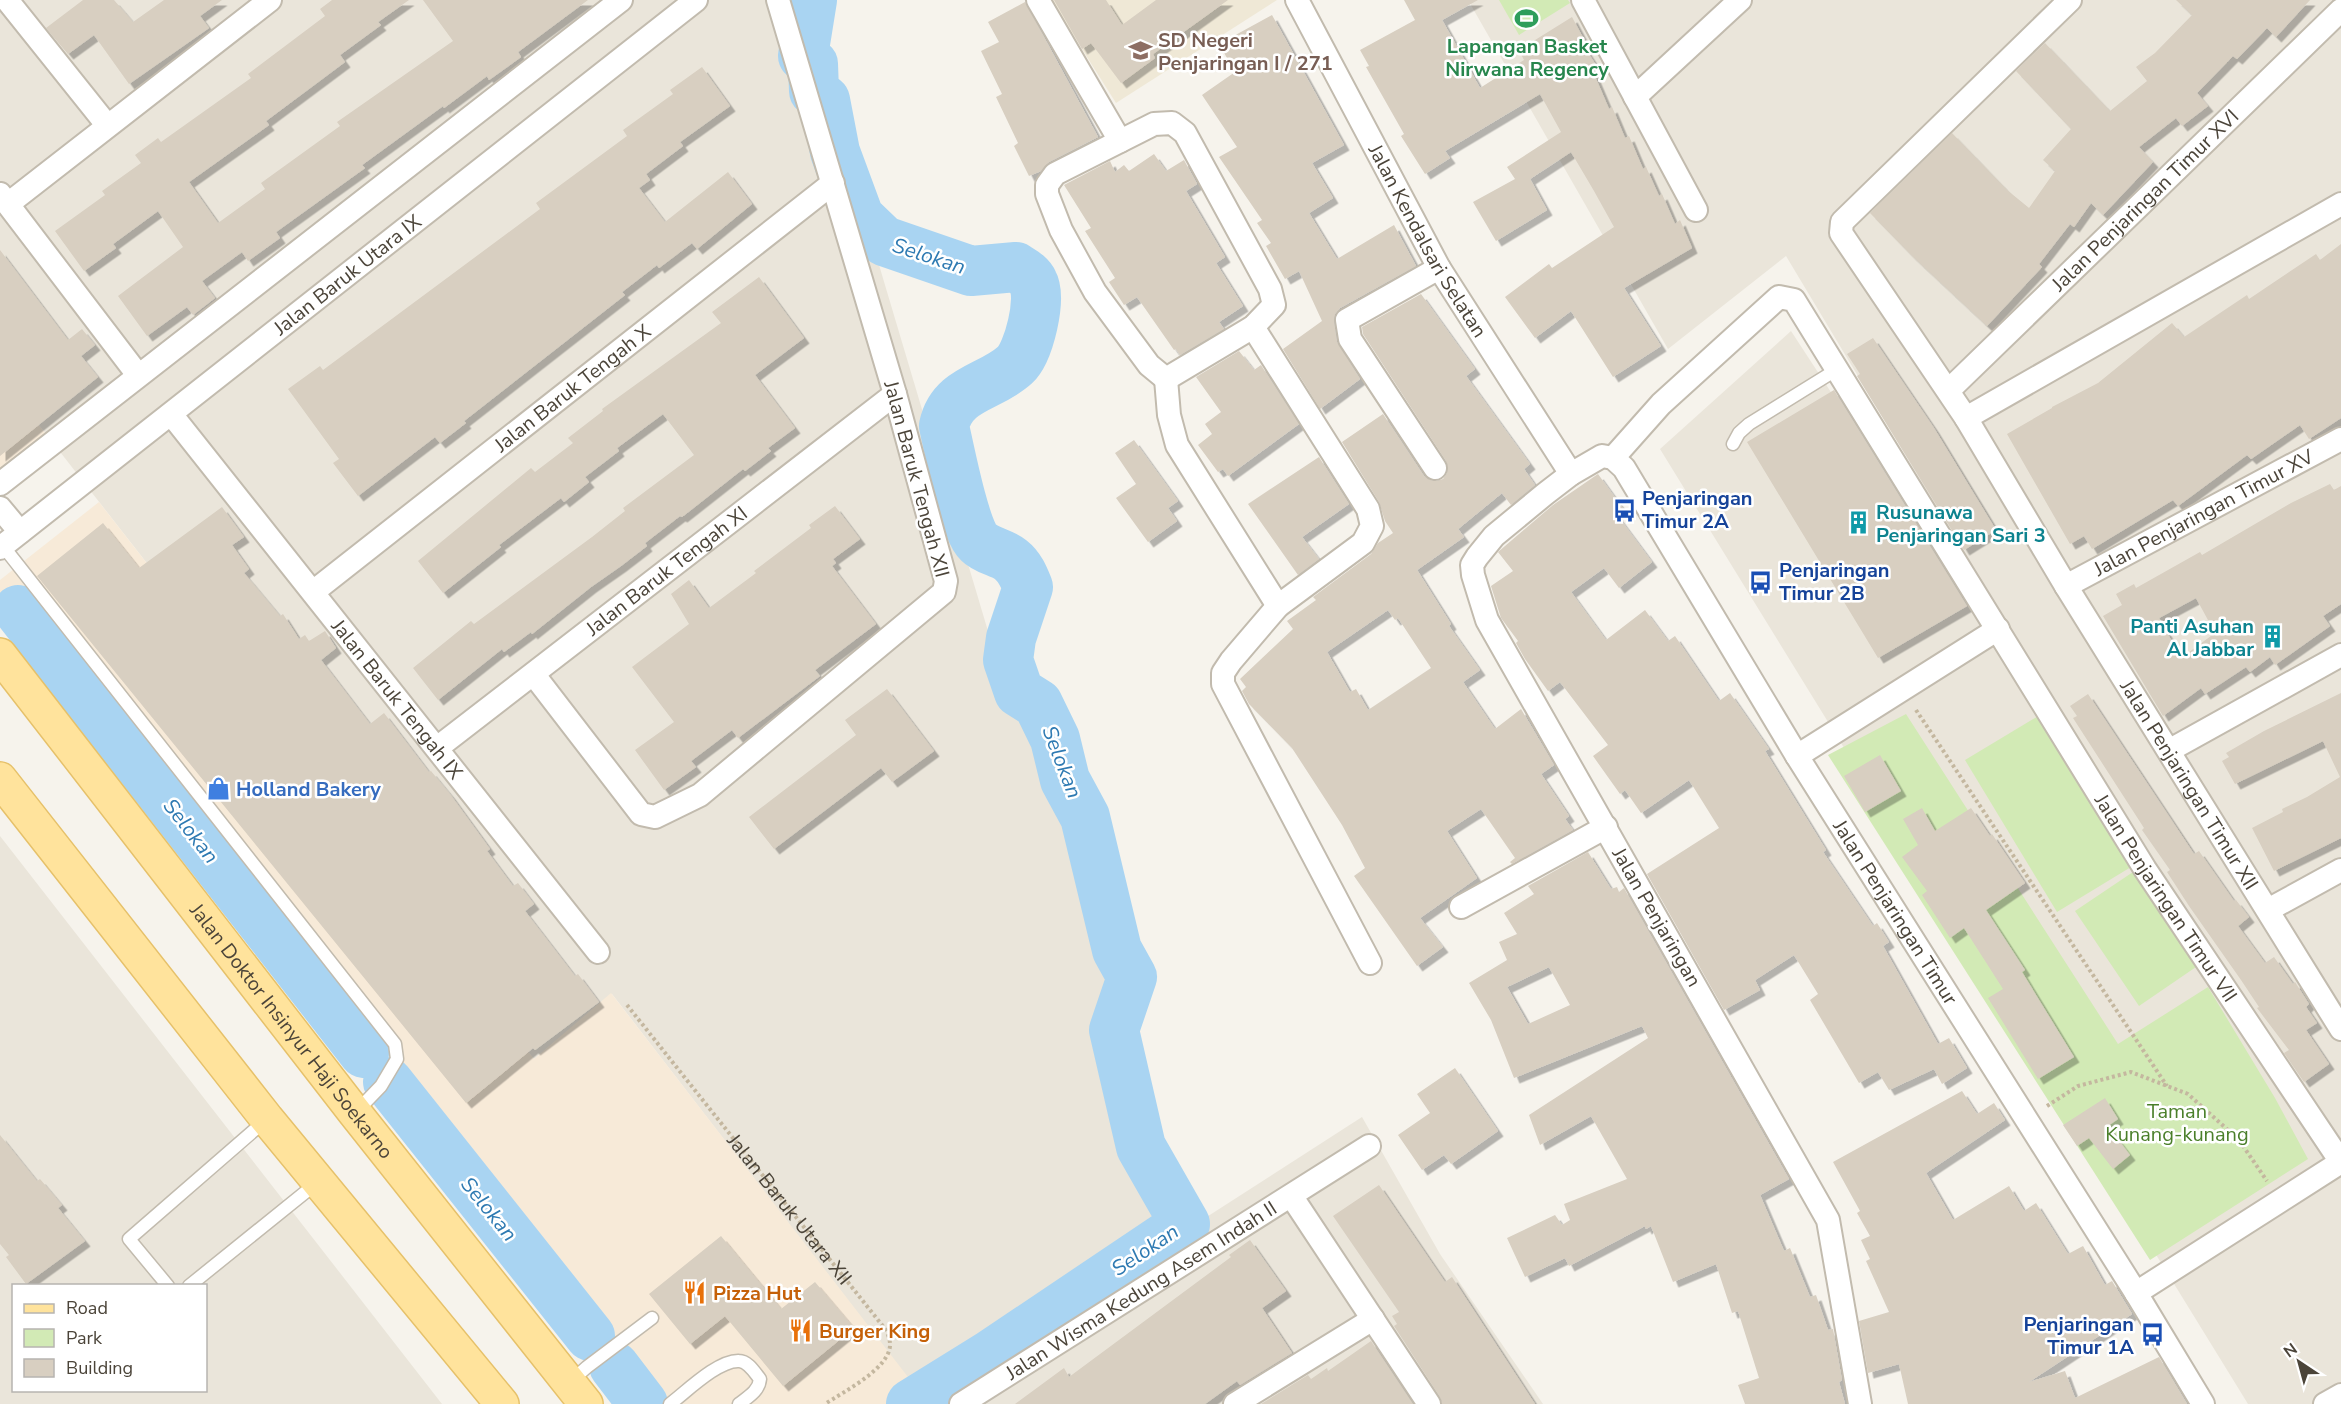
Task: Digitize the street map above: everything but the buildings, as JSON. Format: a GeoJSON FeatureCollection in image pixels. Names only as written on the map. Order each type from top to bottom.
{"type":"FeatureCollection","features":[{"type":"Feature","properties":{"kind":"main road","name":"Jalan Doktor Insinyur Haji Soekarno"},"geometry":{"type":"LineString","coordinates":[[0,655],[355,1113],[578,1394]]}},
{"type":"Feature","properties":{"kind":"main road"},"geometry":{"type":"LineString","coordinates":[[0,779],[267,1119],[502,1404]]}},
{"type":"Feature","properties":{"kind":"street"},"geometry":{"type":"LineString","coordinates":[[7,0],[108,125]]}},
{"type":"Feature","properties":{"kind":"street"},"geometry":{"type":"LineString","coordinates":[[138,375],[4,199],[108,125],[270,0]]}},
{"type":"Feature","properties":{"kind":"street"},"geometry":{"type":"LineString","coordinates":[[0,484],[621,0]]}},
{"type":"Feature","properties":{"kind":"street","name":"Jalan Baruk Utara IX"},"geometry":{"type":"LineString","coordinates":[[7,542],[696,0]]}},
{"type":"Feature","properties":{"kind":"street","name":"Jalan Baruk Tengah XII"},"geometry":{"type":"LineString","coordinates":[[534,675],[642,814],[656,817],[700,795],[944,592],[946,581],[895,394],[778,0]]}},
{"type":"Feature","properties":{"kind":"street"},"geometry":{"type":"LineString","coordinates":[[1038,0],[1120,141]]}},
{"type":"Feature","properties":{"kind":"street","name":"Jalan Kendalsari Selatan"},"geometry":{"type":"LineString","coordinates":[[1297,0],[1439,268],[1571,474]]}},
{"type":"Feature","properties":{"kind":"street"},"geometry":{"type":"LineString","coordinates":[[1583,0],[1696,210]]}},
{"type":"Feature","properties":{"kind":"street"},"geometry":{"type":"LineString","coordinates":[[1635,97],[1740,0]]}},
{"type":"Feature","properties":{"kind":"street"},"geometry":{"type":"LineString","coordinates":[[2070,0],[1842,222],[1841,233],[1846,244],[1966,418],[2341,204]]}},
{"type":"Feature","properties":{"kind":"street","name":"Jalan Penjaringan Timur XVI"},"geometry":{"type":"LineString","coordinates":[[1948,390],[2341,10]]}},
{"type":"Feature","properties":{"kind":"street"},"geometry":{"type":"LineString","coordinates":[[1166,379],[1253,327],[1274,305],[1270,289],[1185,133],[1172,123],[1154,124],[1055,174],[1047,185],[1047,194],[1060,230],[1095,292],[1149,365],[1166,379],[1169,415],[1177,445],[1278,606]]}},
{"type":"Feature","properties":{"kind":"street","name":"Jalan Baruk Tengah X"},"geometry":{"type":"LineString","coordinates":[[313,592],[833,183]]}},
{"type":"Feature","properties":{"kind":"street"},"geometry":{"type":"LineString","coordinates":[[1436,468],[1350,339],[1347,320],[1439,268]]}},
{"type":"Feature","properties":{"kind":"street","name":"Jalan Penjaringan Timur VII"},"geometry":{"type":"LineString","coordinates":[[1613,458],[1661,404],[1779,297],[1794,300],[2145,869],[2341,1162]]}},
{"type":"Feature","properties":{"kind":"street"},"geometry":{"type":"LineString","coordinates":[[1253,327],[1368,510],[1372,526],[1363,543],[1278,606],[1231,661],[1223,674],[1223,684],[1370,963]]}},
{"type":"Feature","properties":{"kind":"street","name":"Jalan Baruk Tengah XI"},"geometry":{"type":"LineString","coordinates":[[437,748],[895,394]]}},
{"type":"Feature","properties":{"kind":"street","name":"Jalan Baruk Tengah IX"},"geometry":{"type":"LineString","coordinates":[[171,414],[598,952]]}},
{"type":"Feature","properties":{"kind":"street","name":"Jalan Penjaringan Timur XII"},"geometry":{"type":"LineString","coordinates":[[1966,418],[2341,1029]]}},
{"type":"Feature","properties":{"kind":"street","name":"Jalan Penjaringan Timur XV"},"geometry":{"type":"LineString","coordinates":[[2067,586],[2341,439]]}},
{"type":"Feature","properties":{"kind":"street"},"geometry":{"type":"LineString","coordinates":[[1571,474],[1602,456],[1613,458]]}},
{"type":"Feature","properties":{"kind":"street","name":"Jalan Penjaringan Timur"},"geometry":{"type":"LineString","coordinates":[[1613,458],[1624,468],[1797,756],[2136,1293],[2203,1404]]}},
{"type":"Feature","properties":{"kind":"street","name":"Jalan Penjaringan"},"geometry":{"type":"LineString","coordinates":[[1571,474],[1494,536],[1472,565],[1473,575],[1487,620],[1828,1220],[1860,1404]]}},
{"type":"Feature","properties":{"kind":"street"},"geometry":{"type":"LineString","coordinates":[[0,508],[7,542]]}},
{"type":"Feature","properties":{"kind":"street"},"geometry":{"type":"LineString","coordinates":[[1797,756],[1998,629]]}},
{"type":"Feature","properties":{"kind":"street"},"geometry":{"type":"LineString","coordinates":[[2170,750],[2341,655]]}},
{"type":"Feature","properties":{"kind":"street"},"geometry":{"type":"LineString","coordinates":[[1461,907],[1606,828]]}},
{"type":"Feature","properties":{"kind":"street"},"geometry":{"type":"LineString","coordinates":[[2268,910],[2341,870]]}},
{"type":"Feature","properties":{"kind":"street","name":"Jalan Wisma Kedung Asem Indah II"},"geometry":{"type":"LineString","coordinates":[[961,1404],[1292,1197],[1369,1146]]}},
{"type":"Feature","properties":{"kind":"street"},"geometry":{"type":"LineString","coordinates":[[2136,1293],[2341,1162]]}},
{"type":"Feature","properties":{"kind":"street","name":"Jalan Wisma Kedung Asem Indah II"},"geometry":{"type":"LineString","coordinates":[[1292,1197],[1429,1404]]}},
{"type":"Feature","properties":{"kind":"street"},"geometry":{"type":"LineString","coordinates":[[1235,1404],[1373,1319]]}},
{"type":"Feature","properties":{"kind":"street"},"geometry":{"type":"LineString","coordinates":[[2325,1404],[2341,1395]]}},
{"type":"Feature","properties":{"kind":"lane"},"geometry":{"type":"LineString","coordinates":[[1733,444],[1749,424],[1836,370]]}},
{"type":"Feature","properties":{"kind":"lane"},"geometry":{"type":"LineString","coordinates":[[7,542],[395,1044],[397,1059],[381,1086],[355,1113]]}},
{"type":"Feature","properties":{"kind":"lane"},"geometry":{"type":"LineString","coordinates":[[166,1284],[129,1239],[267,1119]]}},
{"type":"Feature","properties":{"kind":"lane"},"geometry":{"type":"LineString","coordinates":[[191,1284],[319,1181]]}},
{"type":"Feature","properties":{"kind":"lane"},"geometry":{"type":"LineString","coordinates":[[578,1394],[587,1367],[652,1318]]}},
{"type":"Feature","properties":{"kind":"lane"},"geometry":{"type":"LineString","coordinates":[[670,1404],[706,1375],[739,1360],[747,1363],[760,1379],[754,1392],[739,1404]]}},
{"type":"Feature","properties":{"kind":"path"},"geometry":{"type":"LineString","coordinates":[[1903,689],[2167,1086]]}},
{"type":"Feature","properties":{"kind":"path","name":"Jalan Baruk Utara XII"},"geometry":{"type":"LineString","coordinates":[[627,1005],[886,1330],[891,1345],[886,1360],[825,1404]]}},
{"type":"Feature","properties":{"kind":"path"},"geometry":{"type":"LineString","coordinates":[[2026,1119],[2078,1086],[2131,1072],[2188,1094],[2239,1140],[2281,1202]]}},
{"type":"Feature","properties":{"kind":"shaded area"},"geometry":{"type":"Polygon","coordinates":[[[0,0],[822,0],[835,117],[1007,695],[1013,710],[1033,712],[1047,740],[1064,805],[1088,850],[1116,964],[1133,991],[1124,1023],[1106,1040],[1144,1155],[1188,1229],[1362,1117],[1440,1254],[1543,1404],[917,1404],[924,1399],[612,994],[534,1059],[0,375],[0,0]]]}},
{"type":"Feature","properties":{"kind":"shaded area","name":"SD Negeri Penjaringan I / 271"},"geometry":{"type":"Polygon","coordinates":[[[1051,0],[1277,0],[1116,103],[1051,0]]]}},
{"type":"Feature","properties":{"kind":"shaded area"},"geometry":{"type":"Polygon","coordinates":[[[1468,0],[2341,0],[2341,1404],[2248,1404],[1660,449],[1791,331],[2277,1075],[1786,256],[1668,349],[1468,0]]]}},
{"type":"Feature","properties":{"kind":"shaded area"},"geometry":{"type":"Polygon","coordinates":[[[0,375],[56,447],[0,488],[0,375]]]}},
{"type":"Feature","properties":{"kind":"shaded area"},"geometry":{"type":"Polygon","coordinates":[[[99,502],[534,1059],[611,993],[925,1399],[917,1404],[640,1404],[0,601],[0,580],[99,502]]]}},
{"type":"Feature","properties":{"kind":"shaded area"},"geometry":{"type":"Polygon","coordinates":[[[0,836],[442,1404],[0,1404],[0,836]]]}},
{"type":"Feature","properties":{"kind":"green space","name":"Lapangan Basket Nirwana Regency"},"geometry":{"type":"Polygon","coordinates":[[[1499,0],[1568,0],[1570,3],[1519,35],[1499,0]]]}},
{"type":"Feature","properties":{"kind":"green space","name":"Taman Kunang-kunang"},"geometry":{"type":"Polygon","coordinates":[[[1906,714],[2118,1044],[2208,987],[2275,1098],[2308,1159],[2150,1260],[1828,755],[1906,714]]]}},
{"type":"Feature","properties":{"kind":"green space"},"geometry":{"type":"Polygon","coordinates":[[[2040,715],[2131,867],[2057,912],[1965,760],[2040,715]]]}},
{"type":"Feature","properties":{"kind":"green space"},"geometry":{"type":"Polygon","coordinates":[[[2133,872],[2196,967],[2139,1006],[2075,911],[2133,872]]]}},
{"type":"Feature","properties":{"kind":"waterway","name":"Selokan"},"geometry":{"type":"LineString","coordinates":[[812,0],[803,56],[813,64],[814,91],[825,100],[835,152],[859,217],[884,241],[971,271],[1016,267],[1026,273],[1033,282],[1036,300],[1033,325],[1020,358],[1005,373],[963,396],[948,413],[944,426],[958,488],[973,534],[982,545],[1014,563],[1028,587],[1011,638],[1008,660],[1019,692],[1038,704],[1055,739],[1065,780],[1085,817],[1117,950],[1132,977],[1114,1030],[1141,1147],[1185,1224],[990,1355],[911,1404]]}},
{"type":"Feature","properties":{"kind":"waterway","name":"Selokan"},"geometry":{"type":"LineString","coordinates":[[18,610],[364,1053]]}},
{"type":"Feature","properties":{"kind":"waterway","name":"Selokan"},"geometry":{"type":"LineString","coordinates":[[388,1082],[590,1336]]}},
{"type":"Feature","properties":{"kind":"waterway","name":"Selokan"},"geometry":{"type":"LineString","coordinates":[[614,1366],[643,1404]]}},
{"type":"Feature","properties":{"kind":"place","name":"Lapangan Basket Nirwana Regency"},"geometry":{"type":"Point","coordinates":[1527,19]}},
{"type":"Feature","properties":{"kind":"place","name":"SD Negeri Penjaringan I / 271"},"geometry":{"type":"Point","coordinates":[1140,51]}},
{"type":"Feature","properties":{"kind":"place","name":"Penjaringan Timur 2A"},"geometry":{"type":"Point","coordinates":[1624,510]}},
{"type":"Feature","properties":{"kind":"place","name":"Rusunawa Penjaringan Sari 3"},"geometry":{"type":"Point","coordinates":[1858,523]}},
{"type":"Feature","properties":{"kind":"place","name":"Penjaringan Timur 2B"},"geometry":{"type":"Point","coordinates":[1761,582]}},
{"type":"Feature","properties":{"kind":"place","name":"Panti Asuhan Al Jabbar"},"geometry":{"type":"Point","coordinates":[2272,637]}},
{"type":"Feature","properties":{"kind":"place","name":"Holland Bakery"},"geometry":{"type":"Point","coordinates":[218,789]}},
{"type":"Feature","properties":{"kind":"place","name":"Pizza Hut"},"geometry":{"type":"Point","coordinates":[695,1293]}},
{"type":"Feature","properties":{"kind":"place","name":"Burger King"},"geometry":{"type":"Point","coordinates":[801,1331]}},
{"type":"Feature","properties":{"kind":"place","name":"Penjaringan Timur 1A"},"geometry":{"type":"Point","coordinates":[2152,1335]}}]}
